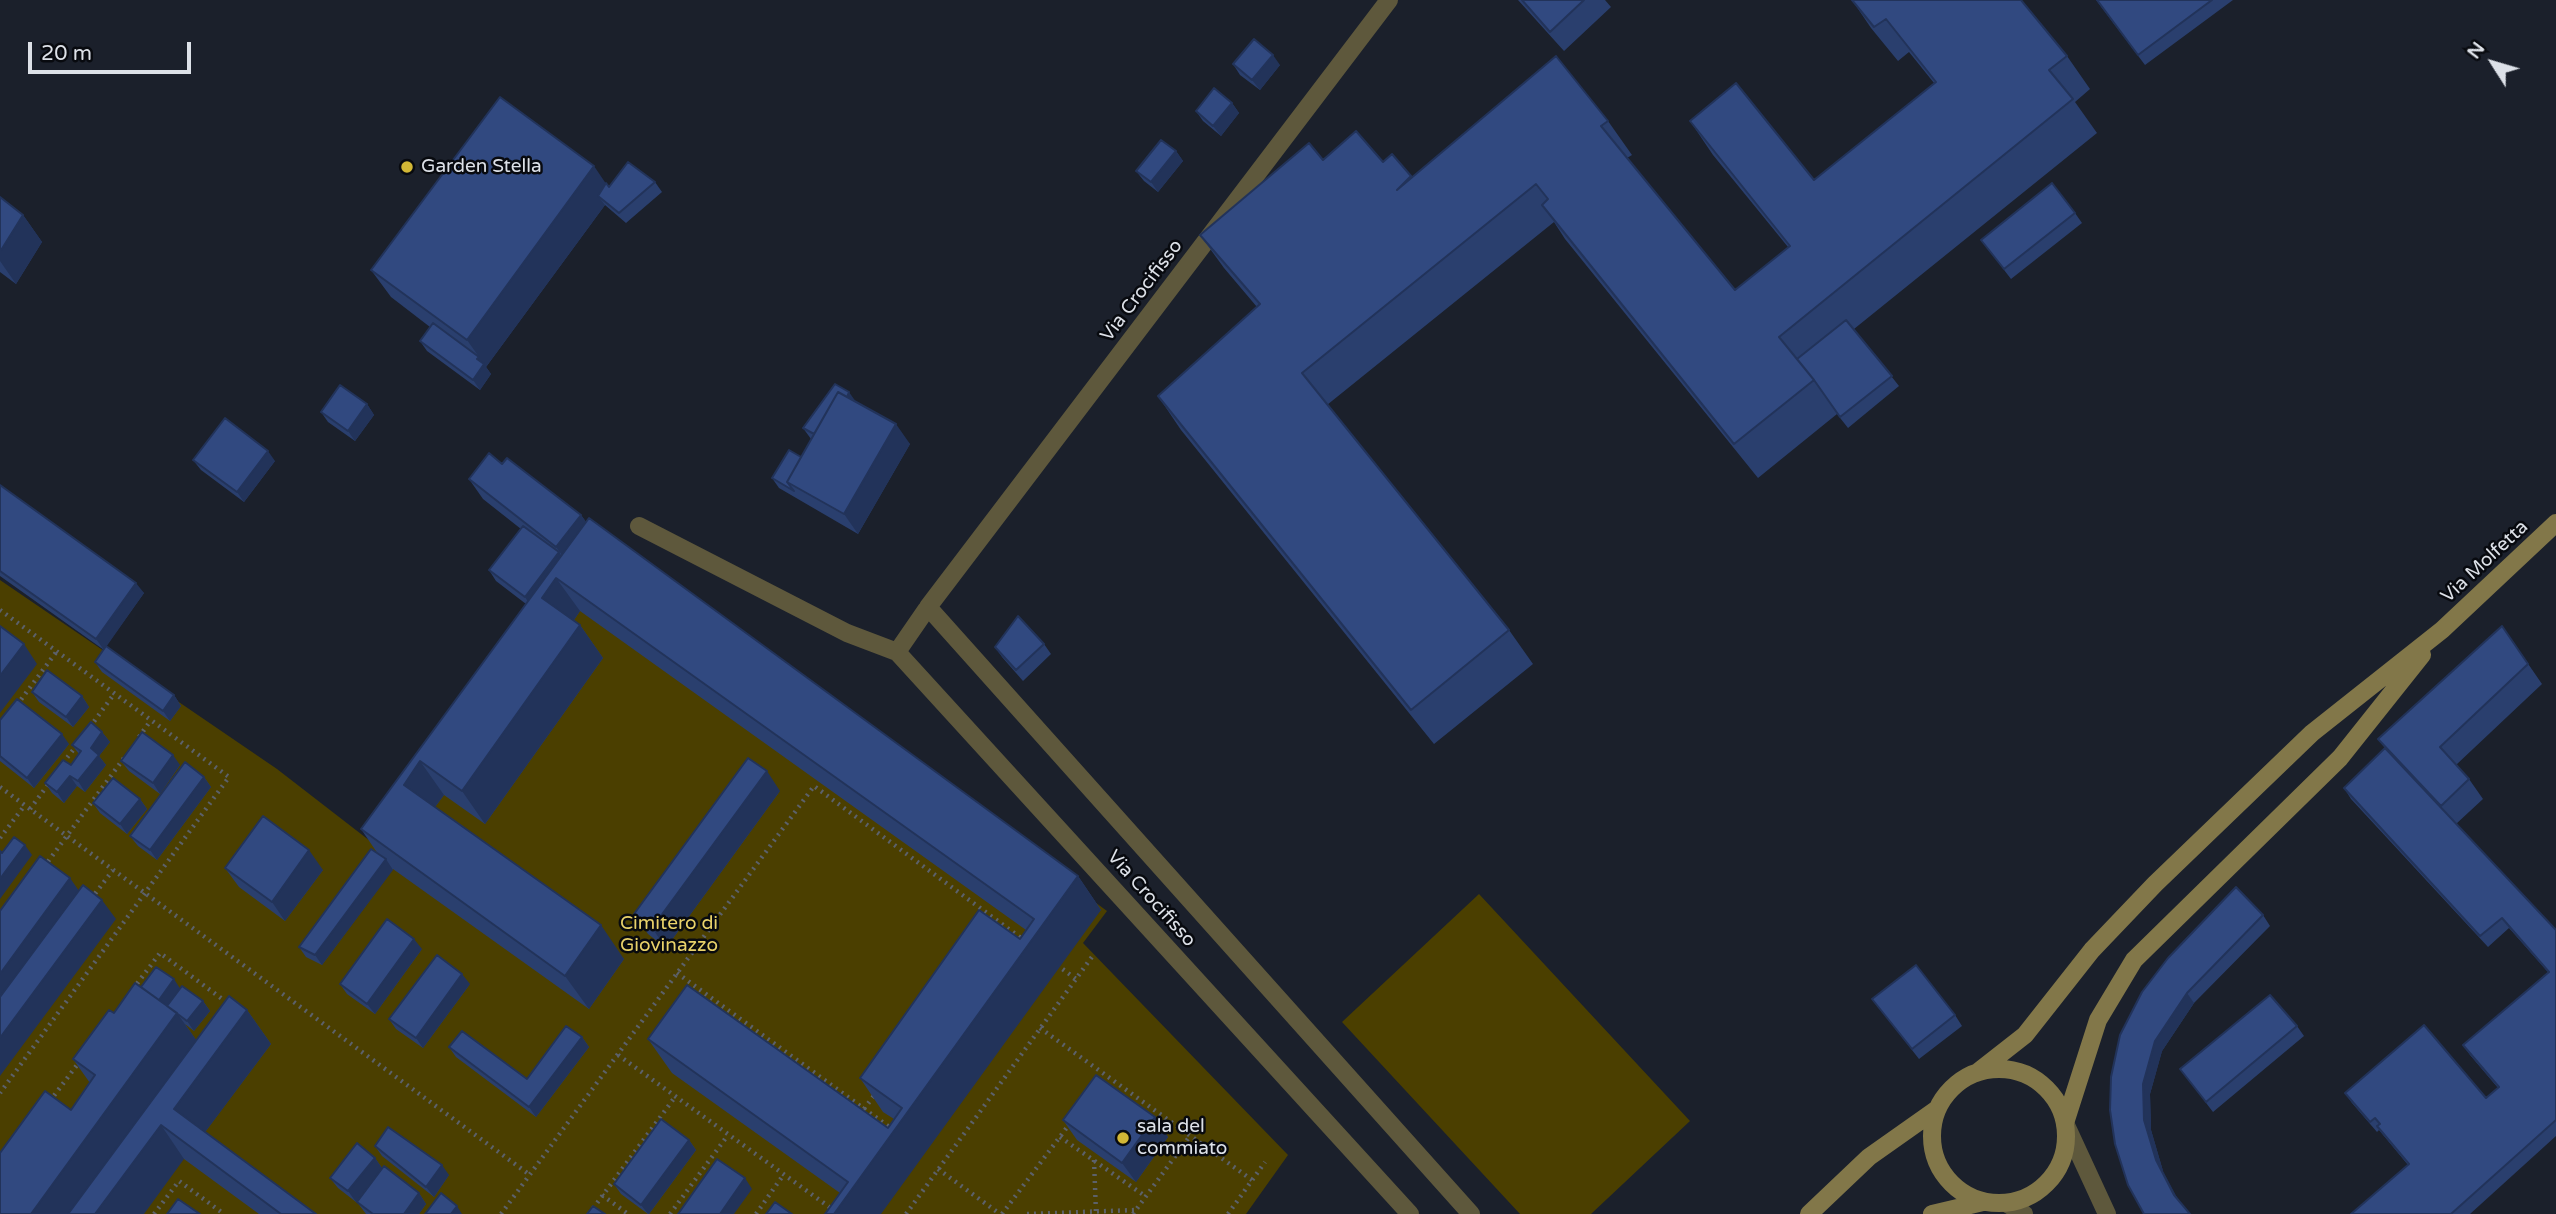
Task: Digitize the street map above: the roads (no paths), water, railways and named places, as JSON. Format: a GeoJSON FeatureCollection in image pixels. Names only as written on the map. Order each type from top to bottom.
{"type":"FeatureCollection","features":[{"type":"Feature","properties":{"kind":"main road","name":"Via Molfetta"},"geometry":{"type":"LineString","coordinates":[[2442,631],[2556,523]]}},
{"type":"Feature","properties":{"kind":"main road"},"geometry":{"type":"LineString","coordinates":[[1809,1214],[1869,1157],[1937,1109],[1954,1085],[1979,1071],[2025,1035],[2092,950],[2146,894],[2302,743],[2442,631]]}},
{"type":"Feature","properties":{"kind":"main road"},"geometry":{"type":"LineString","coordinates":[[2065,1123],[2098,1020],[2134,960],[2340,758],[2442,631]]}},
{"type":"Feature","properties":{"kind":"main road"},"geometry":{"type":"LineString","coordinates":[[1932,1214],[1983,1202],[2006,1203],[2027,1197],[2046,1185],[2059,1167],[2067,1145],[2060,1107],[2047,1087],[2026,1074],[2003,1068],[1979,1071]]}},
{"type":"Feature","properties":{"kind":"main road"},"geometry":{"type":"LineString","coordinates":[[1937,1109],[1932,1132],[1934,1155],[1945,1176],[1961,1192],[1983,1202]]}},
{"type":"Feature","properties":{"kind":"street","name":"Via Crocifisso"},"geometry":{"type":"LineString","coordinates":[[1389,0],[928,607],[897,652],[1410,1214]]}},
{"type":"Feature","properties":{"kind":"street"},"geometry":{"type":"LineString","coordinates":[[639,526],[848,633],[897,652]]}},
{"type":"Feature","properties":{"kind":"street","name":"Via Crocifisso"},"geometry":{"type":"LineString","coordinates":[[928,607],[1471,1214]]}},
{"type":"Feature","properties":{"kind":"street"},"geometry":{"type":"LineString","coordinates":[[2065,1123],[2107,1214]]}},
{"type":"Feature","properties":{"kind":"street"},"geometry":{"type":"LineString","coordinates":[[2006,1203],[2024,1214]]}},
{"type":"Feature","properties":{"kind":"place","name":"Garden Stella"},"geometry":{"type":"Point","coordinates":[407,167]}},
{"type":"Feature","properties":{"kind":"place","name":"sala del commiato"},"geometry":{"type":"Point","coordinates":[1123,1138]}},
{"type":"Feature","properties":{"kind":"park label","name":"Cimitero di Giovinazzo"},"geometry":{"type":"Point","coordinates":[669,935]}}]}
